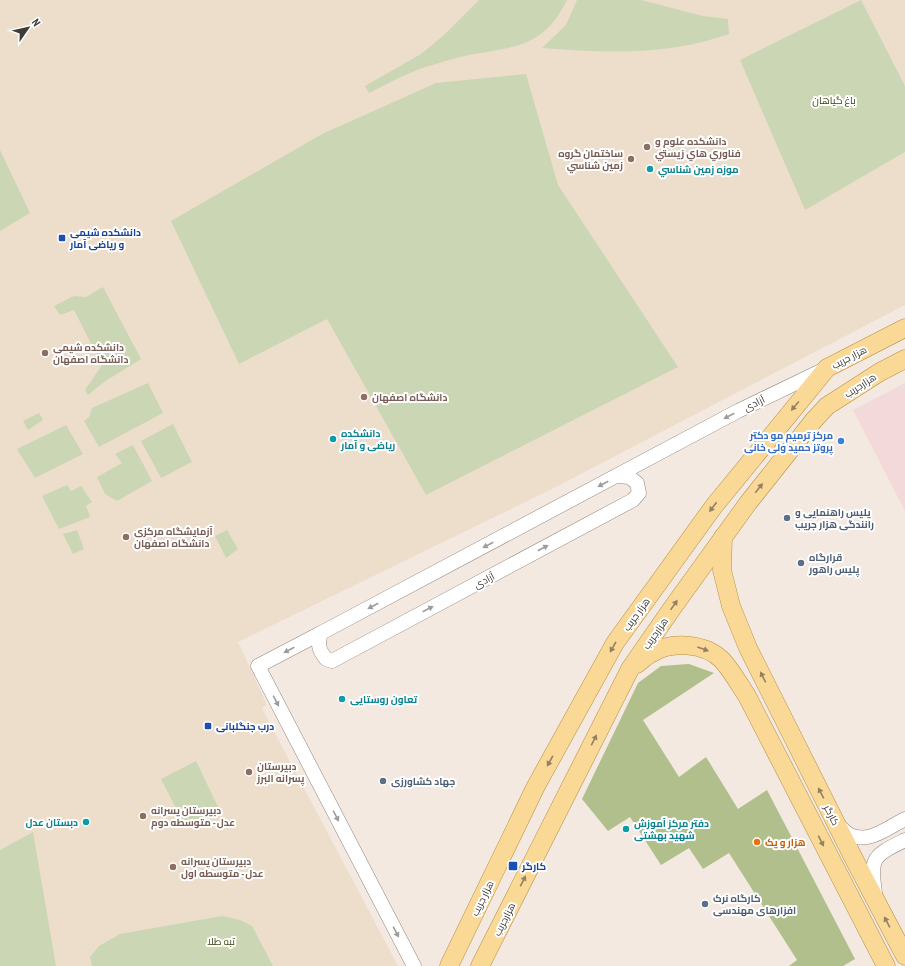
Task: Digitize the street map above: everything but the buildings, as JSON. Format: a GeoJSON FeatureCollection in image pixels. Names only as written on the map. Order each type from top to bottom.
{"type":"FeatureCollection","features":[{"type":"Feature","properties":{"kind":"main road","name":"هزار جریب"},"geometry":{"type":"LineString","coordinates":[[449,966],[536,786],[615,643],[714,506],[827,368],[905,328]]}},
{"type":"Feature","properties":{"kind":"main road","name":"هزارجریب"},"geometry":{"type":"LineString","coordinates":[[480,966],[630,669],[723,537],[787,452],[828,406],[880,372],[905,359]]}},
{"type":"Feature","properties":{"kind":"main road","name":"کارگر"},"geometry":{"type":"LineString","coordinates":[[723,537],[722,570],[731,606],[748,648],[835,822],[905,956]]}},
{"type":"Feature","properties":{"kind":"main road"},"geometry":{"type":"LineString","coordinates":[[630,669],[653,652],[676,645],[696,647],[710,652],[721,659],[735,677],[781,762],[886,966]]}},
{"type":"Feature","properties":{"kind":"main road"},"geometry":{"type":"LineString","coordinates":[[781,762],[801,754]]}},
{"type":"Feature","properties":{"kind":"main road"},"geometry":{"type":"LineString","coordinates":[[864,923],[880,942],[892,966]]}},
{"type":"Feature","properties":{"kind":"street","name":"آزادی"},"geometry":{"type":"LineString","coordinates":[[414,966],[258,666],[619,476],[738,411],[827,368]]}},
{"type":"Feature","properties":{"kind":"street","name":"آزادی"},"geometry":{"type":"LineString","coordinates":[[321,633],[318,642],[319,650],[326,659],[332,661],[633,500],[639,493],[637,483],[629,477],[619,476]]}},
{"type":"Feature","properties":{"kind":"street"},"geometry":{"type":"LineString","coordinates":[[835,822],[849,835],[864,838],[905,819]]}},
{"type":"Feature","properties":{"kind":"street"},"geometry":{"type":"LineString","coordinates":[[877,833],[876,840],[878,846],[884,849],[889,848]]}},
{"type":"Feature","properties":{"kind":"street"},"geometry":{"type":"LineString","coordinates":[[875,900],[872,872],[873,863],[880,854],[905,840]]}},
{"type":"Feature","properties":{"kind":"shaded area","name":"دانشگاه اصفهان"},"geometry":{"type":"Polygon","coordinates":[[[0,0],[905,0],[905,305],[552,489],[238,642],[267,705],[262,708],[398,966],[0,966],[0,0]]]}},
{"type":"Feature","properties":{"kind":"shaded area"},"geometry":{"type":"Polygon","coordinates":[[[905,383],[905,511],[853,410],[905,383]]]}},
{"type":"Feature","properties":{"kind":"green space"},"geometry":{"type":"Polygon","coordinates":[[[479,0],[567,0],[551,25],[532,40],[509,48],[464,56],[427,67],[369,93],[365,86],[421,54],[443,36],[479,0]]]}},
{"type":"Feature","properties":{"kind":"green space"},"geometry":{"type":"Polygon","coordinates":[[[577,0],[641,0],[703,16],[728,19],[729,34],[683,46],[636,51],[613,52],[542,48],[566,25],[577,0]]]}},
{"type":"Feature","properties":{"kind":"green space","name":"باغ گیاهان"},"geometry":{"type":"Polygon","coordinates":[[[861,0],[905,86],[905,152],[805,210],[740,60],[861,0]]]}},
{"type":"Feature","properties":{"kind":"green space"},"geometry":{"type":"Polygon","coordinates":[[[526,74],[558,185],[678,367],[426,495],[327,319],[239,364],[171,221],[322,134],[436,83],[526,74]]]}},
{"type":"Feature","properties":{"kind":"green space"},"geometry":{"type":"Polygon","coordinates":[[[0,150],[30,213],[0,231],[0,150]]]}},
{"type":"Feature","properties":{"kind":"green space"},"geometry":{"type":"Polygon","coordinates":[[[103,287],[141,359],[104,382],[88,395],[85,390],[102,365],[74,310],[60,315],[54,306],[74,296],[86,297],[103,287]]]}},
{"type":"Feature","properties":{"kind":"green space"},"geometry":{"type":"Polygon","coordinates":[[[148,383],[163,413],[99,447],[84,421],[89,417],[92,408],[148,383]]]}},
{"type":"Feature","properties":{"kind":"green space"},"geometry":{"type":"Polygon","coordinates":[[[39,413],[43,420],[28,430],[23,421],[39,413]]]}},
{"type":"Feature","properties":{"kind":"green space"},"geometry":{"type":"Polygon","coordinates":[[[173,424],[192,462],[161,478],[141,441],[173,424]]]}},
{"type":"Feature","properties":{"kind":"green space"},"geometry":{"type":"Polygon","coordinates":[[[66,425],[83,454],[35,478],[17,449],[66,425]]]}},
{"type":"Feature","properties":{"kind":"green space"},"geometry":{"type":"Polygon","coordinates":[[[133,445],[152,481],[117,501],[105,494],[97,477],[122,463],[115,454],[133,445]]]}},
{"type":"Feature","properties":{"kind":"green space"},"geometry":{"type":"Polygon","coordinates":[[[67,485],[71,491],[81,486],[92,502],[86,506],[90,517],[59,529],[42,496],[67,485]]]}},
{"type":"Feature","properties":{"kind":"green space"},"geometry":{"type":"Polygon","coordinates":[[[77,530],[84,549],[73,554],[63,534],[77,530]]]}},
{"type":"Feature","properties":{"kind":"green space"},"geometry":{"type":"Polygon","coordinates":[[[227,530],[238,549],[226,558],[215,536],[227,530]]]}},
{"type":"Feature","properties":{"kind":"green space"},"geometry":{"type":"Polygon","coordinates":[[[689,664],[714,673],[643,720],[679,777],[706,757],[738,809],[767,790],[855,959],[843,966],[789,966],[797,960],[729,853],[703,869],[689,848],[661,865],[630,817],[608,831],[582,799],[638,683],[661,666],[689,664]]]}},
{"type":"Feature","properties":{"kind":"green space"},"geometry":{"type":"Polygon","coordinates":[[[196,761],[220,811],[186,828],[161,779],[196,761]]]}},
{"type":"Feature","properties":{"kind":"green space"},"geometry":{"type":"Polygon","coordinates":[[[33,832],[56,966],[0,966],[0,850],[33,832]]]}},
{"type":"Feature","properties":{"kind":"green space","name":"تبه طلا"},"geometry":{"type":"Polygon","coordinates":[[[222,916],[240,920],[252,926],[273,966],[92,966],[90,957],[99,946],[120,934],[222,916]]]}},
{"type":"Feature","properties":{"kind":"place","name":"دانشکده علوم و فناوري هاي زيستي"},"geometry":{"type":"Point","coordinates":[647,147]}},
{"type":"Feature","properties":{"kind":"place","name":"ساختمان گروه زمين شناسي"},"geometry":{"type":"Point","coordinates":[631,159]}},
{"type":"Feature","properties":{"kind":"place","name":"موزه زمين شناسي"},"geometry":{"type":"Point","coordinates":[650,169]}},
{"type":"Feature","properties":{"kind":"place","name":"دانشکده شیمی و ریاضی آمار"},"geometry":{"type":"Point","coordinates":[62,238]}},
{"type":"Feature","properties":{"kind":"place","name":"دانشکده شیمی دانشگاه اصفهان"},"geometry":{"type":"Point","coordinates":[45,353]}},
{"type":"Feature","properties":{"kind":"place","name":"دانشگاه اصفهان"},"geometry":{"type":"Point","coordinates":[364,397]}},
{"type":"Feature","properties":{"kind":"place","name":"دانشکده ریاضی و آمار"},"geometry":{"type":"Point","coordinates":[333,439]}},
{"type":"Feature","properties":{"kind":"place","name":"مرکز ترمیم مو دکتر پروتز حمید ولی خانی"},"geometry":{"type":"Point","coordinates":[841,441]}},
{"type":"Feature","properties":{"kind":"place","name":"پلیس راهنمایی و رانندگی هزار جریب"},"geometry":{"type":"Point","coordinates":[787,518]}},
{"type":"Feature","properties":{"kind":"place","name":"آزمایشگاه مرکزی دانشگاه اصفهان"},"geometry":{"type":"Point","coordinates":[126,537]}},
{"type":"Feature","properties":{"kind":"place","name":"قرارگاه پلیس راهور"},"geometry":{"type":"Point","coordinates":[801,563]}},
{"type":"Feature","properties":{"kind":"place","name":"تعاون روستایی"},"geometry":{"type":"Point","coordinates":[342,699]}},
{"type":"Feature","properties":{"kind":"place","name":"درب جنگلبانی"},"geometry":{"type":"Point","coordinates":[208,726]}},
{"type":"Feature","properties":{"kind":"place","name":"دبیرستان پسرانه البرز"},"geometry":{"type":"Point","coordinates":[249,772]}},
{"type":"Feature","properties":{"kind":"place","name":"جهاد کشاورزی"},"geometry":{"type":"Point","coordinates":[383,781]}},
{"type":"Feature","properties":{"kind":"place","name":"دبیرستان پسرانه عدل - متوسطه دوم"},"geometry":{"type":"Point","coordinates":[143,816]}},
{"type":"Feature","properties":{"kind":"place","name":"دبستان عدل"},"geometry":{"type":"Point","coordinates":[86,822]}},
{"type":"Feature","properties":{"kind":"place","name":"دفتر مرکز آموزش شهید بهشتی"},"geometry":{"type":"Point","coordinates":[626,829]}},
{"type":"Feature","properties":{"kind":"place","name":"هزار و یک"},"geometry":{"type":"Point","coordinates":[757,842]}},
{"type":"Feature","properties":{"kind":"place","name":"کارگر"},"geometry":{"type":"Point","coordinates":[513,866]}},
{"type":"Feature","properties":{"kind":"place","name":"دبیرستان پسرانه عدل - متوسطه اول"},"geometry":{"type":"Point","coordinates":[173,867]}},
{"type":"Feature","properties":{"kind":"place","name":"کارگاه نرک افزارهای مهندسی"},"geometry":{"type":"Point","coordinates":[705,904]}}]}
